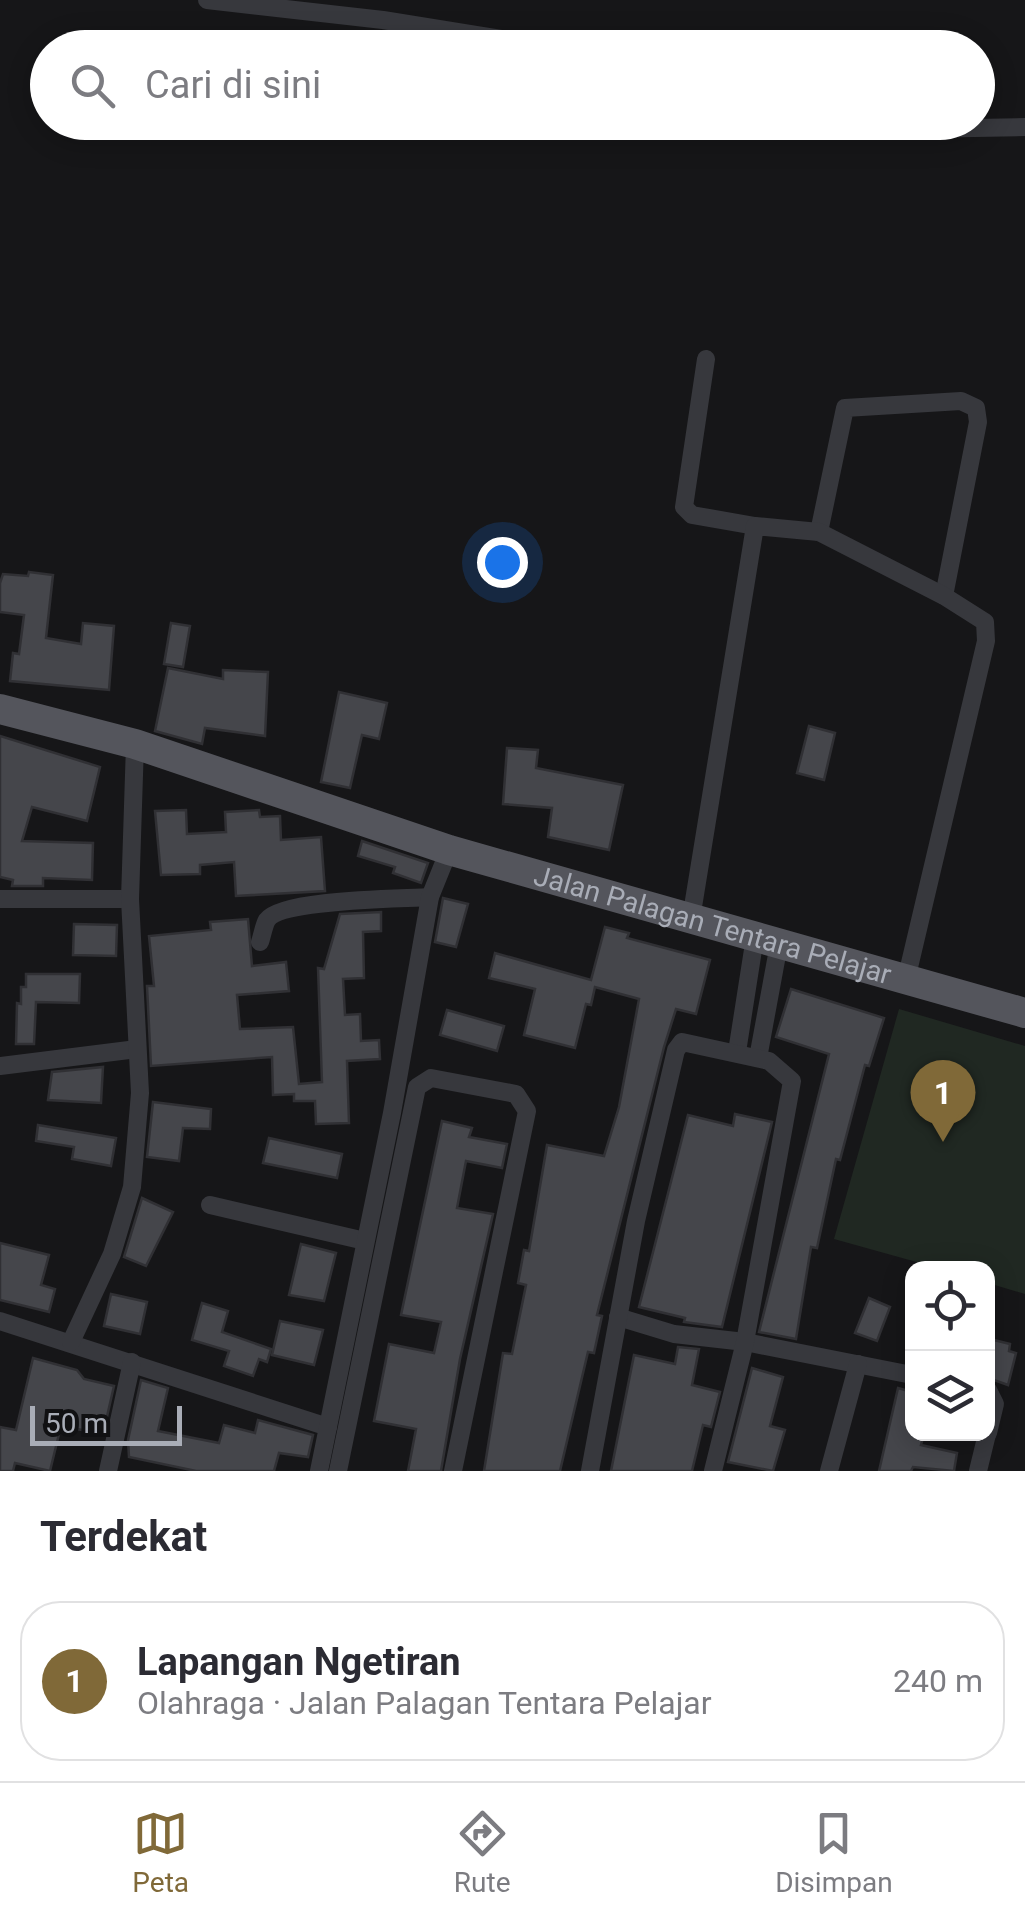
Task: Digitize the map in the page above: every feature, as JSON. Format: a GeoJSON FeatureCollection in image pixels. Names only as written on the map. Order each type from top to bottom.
{"type":"FeatureCollection","features":[{"type":"Feature","properties":{"kind":"main road","name":"Jalan Palagan Tentara Pelajar"},"geometry":{"type":"LineString","coordinates":[[0,708],[134,744],[449,850],[1025,1014]]}},
{"type":"Feature","properties":{"kind":"street"},"geometry":{"type":"LineString","coordinates":[[207,0],[446,30]]}},
{"type":"Feature","properties":{"kind":"street"},"geometry":{"type":"LineString","coordinates":[[995,127],[1025,126]]}},
{"type":"Feature","properties":{"kind":"street"},"geometry":{"type":"LineString","coordinates":[[706,358],[684,507],[692,514],[755,526],[819,532],[944,596],[985,622],[986,642],[906,980]]}},
{"type":"Feature","properties":{"kind":"street"},"geometry":{"type":"LineString","coordinates":[[819,532],[845,408],[961,401],[976,408],[978,422],[944,596]]}},
{"type":"Feature","properties":{"kind":"street"},"geometry":{"type":"LineString","coordinates":[[692,919],[755,526]]}},
{"type":"Feature","properties":{"kind":"street"},"geometry":{"type":"LineString","coordinates":[[71,1342],[112,1254],[132,1187],[140,1094],[130,899],[134,744]]}},
{"type":"Feature","properties":{"kind":"street"},"geometry":{"type":"LineString","coordinates":[[319,1471],[430,897],[449,850]]}},
{"type":"Feature","properties":{"kind":"street"},"geometry":{"type":"LineString","coordinates":[[260,942],[268,919],[276,912],[332,903],[430,897]]}},
{"type":"Feature","properties":{"kind":"street"},"geometry":{"type":"LineString","coordinates":[[1,899],[130,899]]}},
{"type":"Feature","properties":{"kind":"street"},"geometry":{"type":"LineString","coordinates":[[737,1052],[767,941]]}},
{"type":"Feature","properties":{"kind":"street"},"geometry":{"type":"LineString","coordinates":[[758,1058],[767,941]]}},
{"type":"Feature","properties":{"kind":"street"},"geometry":{"type":"LineString","coordinates":[[590,1471],[618,1317],[682,1042],[758,1058],[785,1070],[792,1081],[744,1342],[713,1471]]}},
{"type":"Feature","properties":{"kind":"street"},"geometry":{"type":"LineString","coordinates":[[0,1066],[137,1049]]}},
{"type":"Feature","properties":{"kind":"street"},"geometry":{"type":"LineString","coordinates":[[338,1471],[420,1082],[439,1078],[516,1094],[524,1100],[527,1110],[453,1471]]}},
{"type":"Feature","properties":{"kind":"street"},"geometry":{"type":"LineString","coordinates":[[373,1202],[392,1206]]}},
{"type":"Feature","properties":{"kind":"street"},"geometry":{"type":"LineString","coordinates":[[210,1205],[364,1241]]}},
{"type":"Feature","properties":{"kind":"street"},"geometry":{"type":"LineString","coordinates":[[618,1317],[674,1334],[744,1342],[905,1374]]}},
{"type":"Feature","properties":{"kind":"street"},"geometry":{"type":"LineString","coordinates":[[0,1321],[328,1427]]}},
{"type":"Feature","properties":{"kind":"street"},"geometry":{"type":"LineString","coordinates":[[108,1471],[132,1362]]}},
{"type":"Feature","properties":{"kind":"street"},"geometry":{"type":"LineString","coordinates":[[829,1471],[858,1364]]}},
{"type":"Feature","properties":{"kind":"street"},"geometry":{"type":"LineString","coordinates":[[978,1471],[986,1441]]}},
{"type":"Feature","properties":{"kind":"shaded area"},"geometry":{"type":"Polygon","coordinates":[[[899,1009],[1025,1046],[1025,1294],[995,1285],[995,1261],[913,1261],[834,1239],[899,1009]]]}},
{"type":"Feature","properties":{"kind":"building"},"geometry":{"type":"Polygon","coordinates":[[[29,572],[53,575],[46,638],[81,644],[83,623],[114,626],[109,690],[10,681],[13,653],[19,654],[24,615],[0,612],[0,583],[3,574],[28,576],[29,572]]]}},
{"type":"Feature","properties":{"kind":"building"},"geometry":{"type":"Polygon","coordinates":[[[171,623],[190,626],[183,667],[164,664],[171,623]]]}},
{"type":"Feature","properties":{"kind":"building"},"geometry":{"type":"Polygon","coordinates":[[[168,668],[223,679],[223,670],[268,672],[265,736],[205,728],[202,744],[155,731],[168,668]]]}},
{"type":"Feature","properties":{"kind":"building"},"geometry":{"type":"Polygon","coordinates":[[[339,692],[387,703],[379,739],[362,735],[350,788],[321,782],[339,692]]]}},
{"type":"Feature","properties":{"kind":"building"},"geometry":{"type":"Polygon","coordinates":[[[809,726],[835,733],[824,780],[797,773],[809,726]]]}},
{"type":"Feature","properties":{"kind":"building"},"geometry":{"type":"Polygon","coordinates":[[[0,736],[100,767],[87,821],[32,807],[22,841],[93,843],[92,880],[43,878],[43,886],[12,886],[13,880],[0,877],[0,736]]]}},
{"type":"Feature","properties":{"kind":"building"},"geometry":{"type":"Polygon","coordinates":[[[507,748],[538,750],[536,768],[623,785],[609,850],[548,837],[552,808],[503,804],[507,748]]]}},
{"type":"Feature","properties":{"kind":"building"},"geometry":{"type":"Polygon","coordinates":[[[186,810],[187,834],[226,832],[225,812],[259,810],[260,817],[280,816],[281,840],[321,837],[325,891],[236,896],[234,862],[200,865],[200,874],[161,875],[155,811],[186,810]]]}},
{"type":"Feature","properties":{"kind":"building"},"geometry":{"type":"Polygon","coordinates":[[[362,841],[428,863],[421,883],[393,873],[395,867],[358,856],[362,841]]]}},
{"type":"Feature","properties":{"kind":"building"},"geometry":{"type":"Polygon","coordinates":[[[443,898],[468,904],[456,947],[435,942],[443,898]]]}},
{"type":"Feature","properties":{"kind":"building"},"geometry":{"type":"Polygon","coordinates":[[[381,912],[381,931],[363,932],[364,978],[343,979],[345,1015],[360,1014],[361,1041],[379,1040],[380,1059],[347,1061],[349,1123],[316,1124],[315,1101],[294,1101],[294,1094],[273,1095],[272,1057],[151,1066],[147,986],[154,986],[149,936],[211,930],[210,922],[248,919],[252,966],[286,962],[289,991],[237,995],[240,1029],[293,1027],[299,1084],[322,1082],[318,968],[324,969],[340,914],[381,912]]]}},
{"type":"Feature","properties":{"kind":"building"},"geometry":{"type":"Polygon","coordinates":[[[74,924],[117,925],[116,956],[73,955],[74,924]]]}},
{"type":"Feature","properties":{"kind":"building"},"geometry":{"type":"Polygon","coordinates":[[[605,927],[629,933],[627,938],[710,960],[696,1014],[676,1009],[664,1047],[597,1315],[602,1316],[594,1353],[588,1352],[560,1471],[484,1471],[503,1353],[512,1354],[526,1285],[518,1283],[524,1250],[529,1251],[547,1145],[604,1156],[619,1107],[639,999],[595,987],[591,1005],[586,1004],[575,1048],[524,1035],[535,989],[489,978],[495,953],[591,980],[605,927]]]}},
{"type":"Feature","properties":{"kind":"building"},"geometry":{"type":"Polygon","coordinates":[[[26,974],[80,974],[79,1003],[36,1002],[34,1044],[16,1044],[17,1003],[21,1004],[26,974]]]}},
{"type":"Feature","properties":{"kind":"building"},"geometry":{"type":"Polygon","coordinates":[[[791,989],[884,1018],[869,1066],[865,1065],[840,1160],[836,1159],[817,1248],[811,1247],[796,1339],[759,1332],[829,1054],[776,1037],[791,989]]]}},
{"type":"Feature","properties":{"kind":"building"},"geometry":{"type":"Polygon","coordinates":[[[447,1010],[504,1026],[497,1051],[440,1035],[447,1010]]]}},
{"type":"Feature","properties":{"kind":"building"},"geometry":{"type":"Polygon","coordinates":[[[103,1067],[101,1103],[48,1100],[52,1072],[103,1067]]]}},
{"type":"Feature","properties":{"kind":"building"},"geometry":{"type":"Polygon","coordinates":[[[153,1102],[211,1109],[210,1129],[183,1128],[179,1161],[147,1157],[153,1102]]]}},
{"type":"Feature","properties":{"kind":"building"},"geometry":{"type":"Polygon","coordinates":[[[735,1114],[772,1122],[722,1327],[684,1322],[685,1318],[639,1307],[688,1115],[733,1126],[735,1114]]]}},
{"type":"Feature","properties":{"kind":"building"},"geometry":{"type":"Polygon","coordinates":[[[442,1121],[472,1128],[469,1137],[507,1144],[502,1168],[466,1161],[457,1208],[493,1214],[460,1359],[441,1471],[408,1471],[416,1429],[374,1421],[389,1344],[434,1353],[441,1322],[401,1315],[442,1121]]]}},
{"type":"Feature","properties":{"kind":"building"},"geometry":{"type":"Polygon","coordinates":[[[38,1125],[116,1138],[111,1166],[72,1159],[74,1147],[36,1141],[38,1125]]]}},
{"type":"Feature","properties":{"kind":"building"},"geometry":{"type":"Polygon","coordinates":[[[269,1138],[342,1154],[337,1178],[263,1163],[269,1138]]]}},
{"type":"Feature","properties":{"kind":"building"},"geometry":{"type":"Polygon","coordinates":[[[142,1198],[173,1212],[146,1266],[124,1257],[142,1198]]]}},
{"type":"Feature","properties":{"kind":"building"},"geometry":{"type":"Polygon","coordinates":[[[0,1243],[49,1255],[41,1285],[55,1289],[49,1312],[0,1300],[0,1243]]]}},
{"type":"Feature","properties":{"kind":"building"},"geometry":{"type":"Polygon","coordinates":[[[301,1244],[336,1253],[324,1301],[289,1295],[301,1244]]]}},
{"type":"Feature","properties":{"kind":"building"},"geometry":{"type":"Polygon","coordinates":[[[111,1294],[147,1302],[140,1334],[104,1326],[111,1294]]]}},
{"type":"Feature","properties":{"kind":"building"},"geometry":{"type":"Polygon","coordinates":[[[869,1298],[890,1307],[877,1341],[855,1333],[869,1298]]]}},
{"type":"Feature","properties":{"kind":"building"},"geometry":{"type":"Polygon","coordinates":[[[202,1303],[228,1311],[222,1332],[271,1349],[267,1362],[259,1359],[253,1376],[224,1366],[229,1351],[192,1340],[202,1303]]]}},
{"type":"Feature","properties":{"kind":"building"},"geometry":{"type":"Polygon","coordinates":[[[280,1321],[323,1330],[314,1365],[272,1355],[280,1321]]]}},
{"type":"Feature","properties":{"kind":"building"},"geometry":{"type":"Polygon","coordinates":[[[995,1340],[1010,1344],[1009,1351],[1016,1353],[1008,1385],[995,1380],[995,1340]]]}},
{"type":"Feature","properties":{"kind":"building"},"geometry":{"type":"Polygon","coordinates":[[[678,1347],[699,1349],[692,1385],[720,1392],[711,1427],[703,1425],[692,1471],[611,1471],[634,1355],[675,1364],[678,1347]]]}},
{"type":"Feature","properties":{"kind":"building"},"geometry":{"type":"Polygon","coordinates":[[[33,1358],[77,1370],[84,1379],[114,1386],[103,1434],[61,1426],[50,1471],[15,1463],[13,1471],[0,1471],[0,1427],[16,1430],[33,1358]]]}},
{"type":"Feature","properties":{"kind":"building"},"geometry":{"type":"Polygon","coordinates":[[[752,1368],[783,1377],[770,1426],[785,1430],[773,1471],[728,1462],[752,1368]]]}},
{"type":"Feature","properties":{"kind":"building"},"geometry":{"type":"Polygon","coordinates":[[[141,1380],[168,1388],[158,1431],[219,1443],[224,1425],[255,1433],[258,1420],[313,1435],[308,1457],[279,1453],[274,1471],[196,1471],[129,1457],[128,1440],[141,1380]]]}},
{"type":"Feature","properties":{"kind":"building"},"geometry":{"type":"Polygon","coordinates":[[[898,1388],[905,1390],[905,1441],[922,1441],[921,1445],[957,1453],[954,1471],[913,1467],[911,1471],[879,1471],[898,1388]]]}},
{"type":"Feature","properties":{"kind":"place","name":"Lapangan Ngetiran"},"geometry":{"type":"Point","coordinates":[943,1142]}}]}
